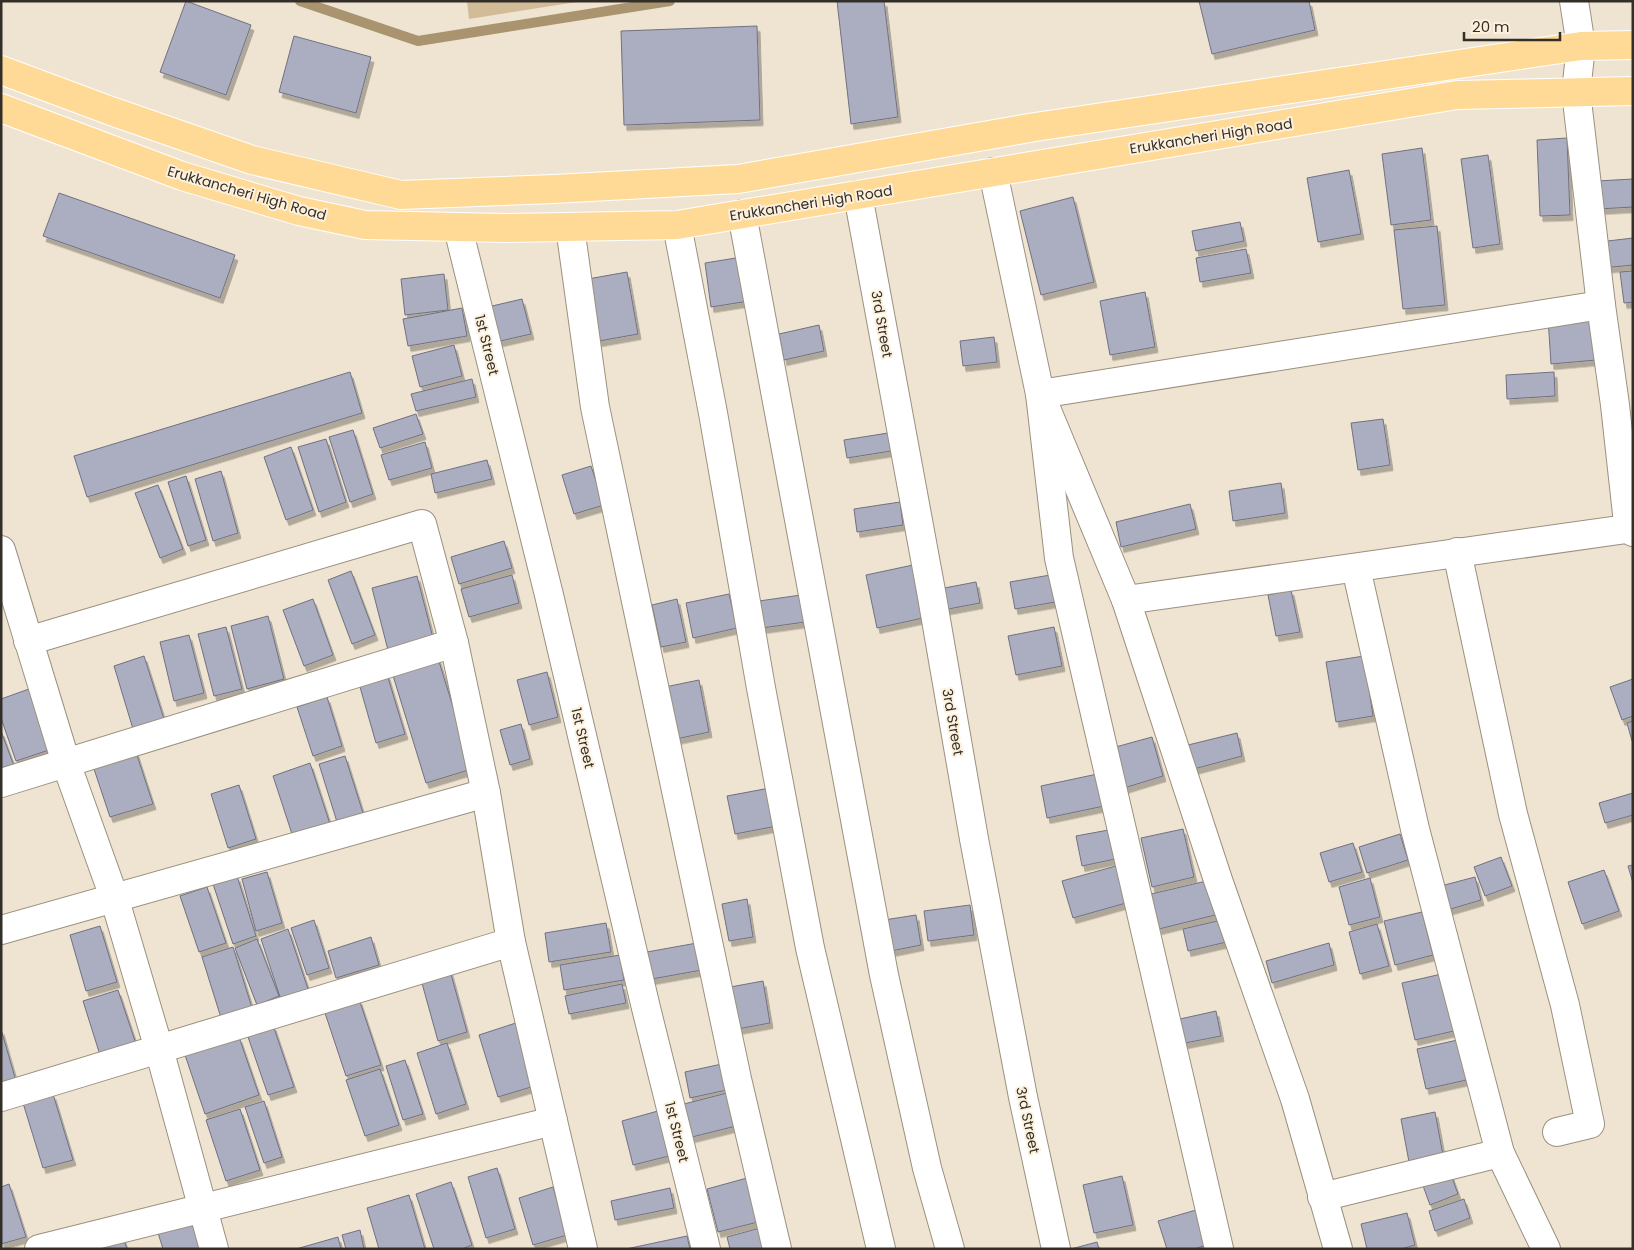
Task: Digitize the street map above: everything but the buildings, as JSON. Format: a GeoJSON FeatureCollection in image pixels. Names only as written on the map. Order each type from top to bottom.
{"type":"FeatureCollection","features":[{"type":"Feature","properties":{"kind":"main road"},"geometry":{"type":"LineString","coordinates":[[1,70],[252,160],[401,195],[738,179],[1035,127],[1582,46],[1633,45]]}},
{"type":"Feature","properties":{"kind":"main road","name":"Erukkancheri High Road"},"geometry":{"type":"LineString","coordinates":[[1,108],[182,176],[299,211],[365,225],[458,228],[570,227],[676,225],[1456,96],[1633,91]]}},
{"type":"Feature","properties":{"kind":"street"},"geometry":{"type":"LineString","coordinates":[[1126,600],[1457,552],[1633,530],[1628,523],[1624,405],[1601,304],[1576,92],[1582,46],[1574,1]]}},
{"type":"Feature","properties":{"kind":"street"},"geometry":{"type":"LineString","coordinates":[[993,172],[1040,394],[1059,558],[1219,1249]]}},
{"type":"Feature","properties":{"kind":"street","name":"3rd Street"},"geometry":{"type":"LineString","coordinates":[[858,195],[931,591],[974,839],[1023,1097],[1056,1249]]}},
{"type":"Feature","properties":{"kind":"street"},"geometry":{"type":"LineString","coordinates":[[742,214],[884,975],[927,1168],[950,1249]]}},
{"type":"Feature","properties":{"kind":"street"},"geometry":{"type":"LineString","coordinates":[[676,225],[713,413],[763,698],[810,948],[881,1249]]}},
{"type":"Feature","properties":{"kind":"street"},"geometry":{"type":"LineString","coordinates":[[570,227],[595,407],[735,1069],[777,1249]]}},
{"type":"Feature","properties":{"kind":"street","name":"1st Street"},"geometry":{"type":"LineString","coordinates":[[458,228],[549,595],[646,1008],[706,1249]]}},
{"type":"Feature","properties":{"kind":"street"},"geometry":{"type":"LineString","coordinates":[[1040,394],[1601,304]]}},
{"type":"Feature","properties":{"kind":"street"},"geometry":{"type":"LineString","coordinates":[[1040,394],[1126,600],[1218,880],[1295,1099],[1338,1249]]}},
{"type":"Feature","properties":{"kind":"street"},"geometry":{"type":"LineString","coordinates":[[28,641],[422,524],[454,643],[486,793],[511,942],[583,1249]]}},
{"type":"Feature","properties":{"kind":"street"},"geometry":{"type":"LineString","coordinates":[[1,550],[10,615],[28,641],[66,763],[114,897],[159,1049],[214,1249]]}},
{"type":"Feature","properties":{"kind":"street"},"geometry":{"type":"LineString","coordinates":[[1457,552],[1513,814],[1565,1005],[1590,1124],[1557,1132]]}},
{"type":"Feature","properties":{"kind":"street"},"geometry":{"type":"LineString","coordinates":[[1356,568],[1414,829],[1500,1153],[1546,1249]]}},
{"type":"Feature","properties":{"kind":"street"},"geometry":{"type":"LineString","coordinates":[[1,783],[454,643]]}},
{"type":"Feature","properties":{"kind":"street"},"geometry":{"type":"LineString","coordinates":[[1,930],[486,793]]}},
{"type":"Feature","properties":{"kind":"street"},"geometry":{"type":"LineString","coordinates":[[1,1097],[511,942]]}},
{"type":"Feature","properties":{"kind":"street"},"geometry":{"type":"LineString","coordinates":[[39,1249],[553,1121]]}},
{"type":"Feature","properties":{"kind":"street"},"geometry":{"type":"LineString","coordinates":[[1322,1196],[1500,1153]]}},
{"type":"Feature","properties":{"kind":"shaded area"},"geometry":{"type":"Polygon","coordinates":[[[467,1],[583,1],[469,19],[467,1]]]}},
{"type":"Feature","properties":{"kind":"waterway"},"geometry":{"type":"LineString","coordinates":[[300,1],[418,41],[670,1]]}}]}
